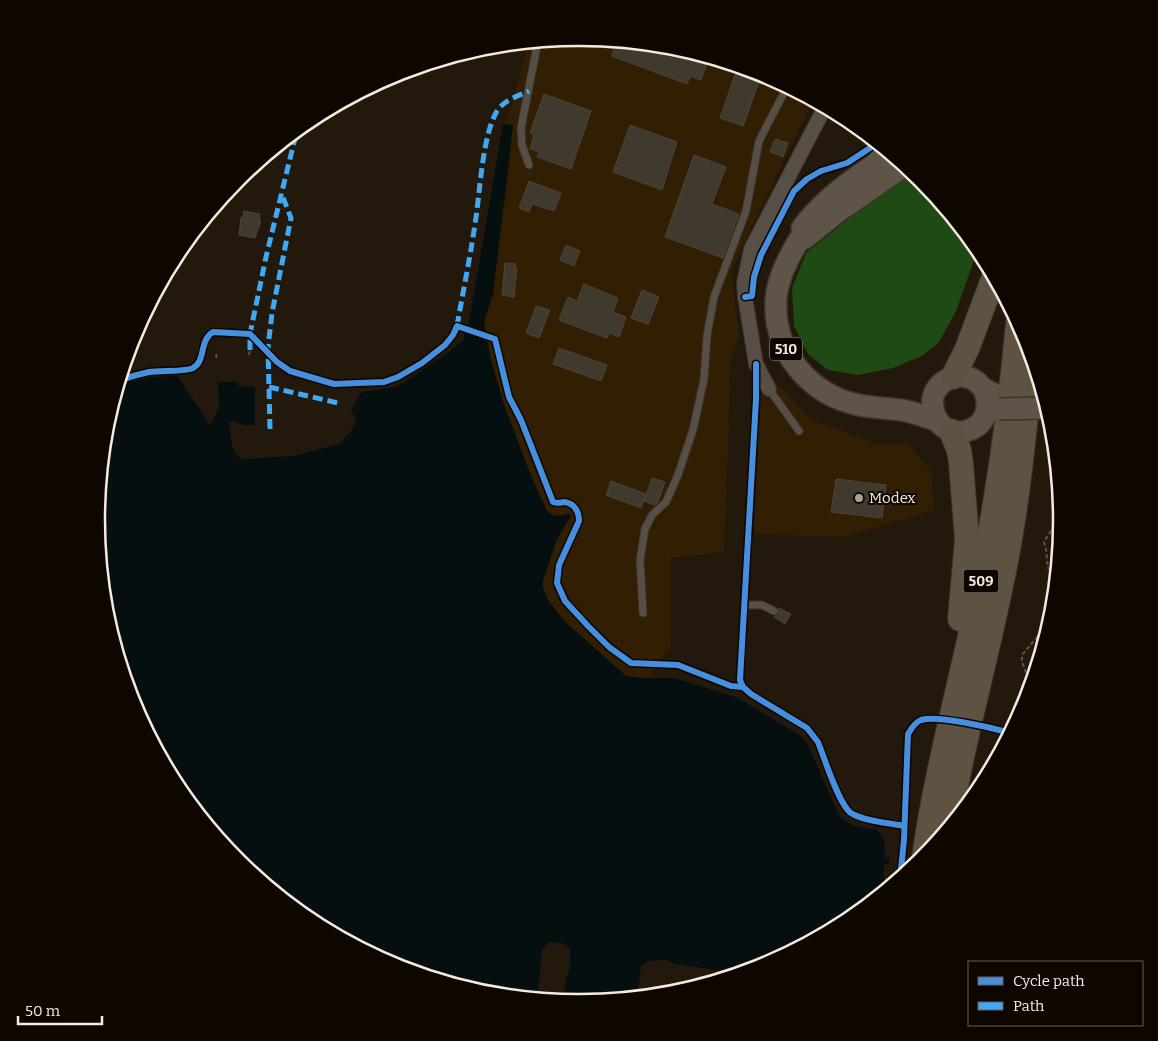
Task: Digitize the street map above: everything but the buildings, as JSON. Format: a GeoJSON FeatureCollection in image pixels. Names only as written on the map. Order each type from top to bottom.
{"type":"FeatureCollection","features":[{"type":"Feature","properties":{"kind":"highway"},"geometry":{"type":"LineString","coordinates":[[953,377],[967,349],[991,285]]}},
{"type":"Feature","properties":{"kind":"highway","name":"509"},"geometry":{"type":"LineString","coordinates":[[926,843],[936,782],[974,619],[992,526],[1012,395],[1017,338]]}},
{"type":"Feature","properties":{"kind":"highway","name":"509"},"geometry":{"type":"LineString","coordinates":[[1012,395],[1027,366]]}},
{"type":"Feature","properties":{"kind":"highway","name":"509"},"geometry":{"type":"LineString","coordinates":[[952,813],[965,742],[1001,590],[1019,479],[1033,436],[1012,395]]}},
{"type":"Feature","properties":{"kind":"highway","name":"509"},"geometry":{"type":"LineString","coordinates":[[936,782],[940,728],[960,620],[967,540],[961,463],[958,450],[944,426]]}},
{"type":"Feature","properties":{"kind":"main road","name":"510"},"geometry":{"type":"LineString","coordinates":[[892,164],[836,213],[805,238],[799,240],[780,277],[776,300],[778,323],[783,344],[793,362],[818,389],[859,405],[920,414],[961,432],[972,430],[1012,395]]}},
{"type":"Feature","properties":{"kind":"main road","name":"510"},"geometry":{"type":"LineString","coordinates":[[879,408],[902,404],[934,394],[938,386],[945,380],[953,377]]}},
{"type":"Feature","properties":{"kind":"main road"},"geometry":{"type":"LineString","coordinates":[[953,377],[971,378],[978,383],[1039,405]]}},
{"type":"Feature","properties":{"kind":"main road"},"geometry":{"type":"LineString","coordinates":[[934,394],[932,403],[933,413],[944,426]]}},
{"type":"Feature","properties":{"kind":"street"},"geometry":{"type":"LineString","coordinates":[[769,389],[756,364],[744,284],[746,270],[751,250],[822,113]]}},
{"type":"Feature","properties":{"kind":"lane"},"geometry":{"type":"LineString","coordinates":[[529,165],[522,145],[521,128],[537,48]]}},
{"type":"Feature","properties":{"kind":"lane"},"geometry":{"type":"LineString","coordinates":[[643,613],[640,560],[644,529],[652,515],[666,502],[678,475],[693,430],[704,380],[714,297],[746,211],[759,141],[784,93]]}},
{"type":"Feature","properties":{"kind":"lane"},"geometry":{"type":"LineString","coordinates":[[769,389],[799,431]]}},
{"type":"Feature","properties":{"kind":"lane"},"geometry":{"type":"LineString","coordinates":[[744,605],[762,605],[774,611]]}},
{"type":"Feature","properties":{"kind":"path"},"geometry":{"type":"LineString","coordinates":[[249,355],[250,350]]}},
{"type":"Feature","properties":{"kind":"path"},"geometry":{"type":"LineString","coordinates":[[216,358],[217,352]]}},
{"type":"Feature","properties":{"kind":"path"},"geometry":{"type":"LineString","coordinates":[[1050,569],[1048,568],[1044,542],[1053,529]]}},
{"type":"Feature","properties":{"kind":"path"},"geometry":{"type":"LineString","coordinates":[[1027,675],[1022,662],[1022,655],[1039,635]]}},
{"type":"Feature","properties":{"kind":"shaded area"},"geometry":{"type":"Polygon","coordinates":[[[548,47],[610,47],[672,55],[731,71],[789,95],[810,107],[751,228],[732,272],[739,339],[731,356],[724,552],[671,558],[671,646],[649,678],[626,676],[564,621],[548,600],[543,588],[543,580],[557,539],[571,516],[569,514],[554,516],[547,511],[531,476],[502,399],[490,356],[484,321],[493,294],[510,161],[513,125],[506,124],[527,49],[548,47]]]}},
{"type":"Feature","properties":{"kind":"shaded area"},"geometry":{"type":"Polygon","coordinates":[[[503,124],[513,125],[493,294],[484,321],[490,356],[502,399],[531,476],[547,511],[554,516],[569,514],[571,516],[557,539],[543,580],[543,588],[548,600],[564,621],[626,676],[674,678],[738,698],[802,737],[808,745],[840,817],[854,826],[877,830],[884,840],[885,858],[889,857],[889,864],[884,865],[884,884],[842,915],[789,946],[726,971],[676,964],[666,960],[647,961],[641,966],[638,991],[566,995],[565,985],[570,963],[570,948],[562,943],[549,942],[542,950],[538,993],[486,986],[456,979],[398,959],[369,946],[316,915],[290,897],[266,877],[222,833],[168,758],[141,702],[130,673],[114,613],[109,582],[106,552],[106,489],[114,428],[125,383],[153,377],[177,376],[210,425],[219,408],[218,382],[238,382],[238,386],[255,387],[255,425],[246,426],[233,421],[229,423],[233,447],[237,456],[241,459],[295,456],[341,443],[354,427],[356,420],[351,410],[362,392],[396,387],[405,382],[463,340],[469,322],[503,124]]]}},
{"type":"Feature","properties":{"kind":"shaded area"},"geometry":{"type":"Polygon","coordinates":[[[779,385],[812,420],[874,443],[907,443],[931,471],[934,510],[844,537],[754,534],[761,391],[779,385]]]}},
{"type":"Feature","properties":{"kind":"green space"},"geometry":{"type":"Polygon","coordinates":[[[907,178],[936,208],[974,259],[956,311],[939,342],[922,356],[893,368],[858,375],[828,370],[808,354],[794,326],[792,288],[806,253],[882,192],[907,178]]]}},
{"type":"Feature","properties":{"kind":"marked path"},"geometry":{"type":"LineString","coordinates":[[457,326],[473,237],[488,135],[500,107],[511,99],[529,91]]}},
{"type":"Feature","properties":{"kind":"marked path"},"geometry":{"type":"LineString","coordinates":[[250,350],[250,334],[266,257],[294,141]]}},
{"type":"Feature","properties":{"kind":"marked path"},"geometry":{"type":"LineString","coordinates":[[270,429],[268,347],[272,313],[291,218],[282,195]]}},
{"type":"Feature","properties":{"kind":"marked path"},"geometry":{"type":"LineString","coordinates":[[269,387],[338,403]]}},
{"type":"Feature","properties":{"kind":"cycle path"},"geometry":{"type":"LineString","coordinates":[[745,297],[752,296],[754,277],[761,255],[794,191],[807,179],[821,171],[847,163],[870,148]]}},
{"type":"Feature","properties":{"kind":"cycle path"},"geometry":{"type":"LineString","coordinates":[[127,378],[149,372],[193,368],[200,361],[206,340],[213,332],[250,334],[277,362],[290,371],[334,384],[384,382],[398,377],[422,363],[445,345],[457,326],[495,339],[509,397],[521,420],[553,502],[568,503],[576,509],[578,515],[579,521],[559,565],[557,583],[565,601],[609,647],[631,663],[678,665],[731,686],[743,687]]}},
{"type":"Feature","properties":{"kind":"cycle path"},"geometry":{"type":"LineString","coordinates":[[756,364],[756,399],[740,680],[743,687],[751,694],[807,728],[818,742],[837,791],[846,808],[851,813],[869,820],[904,826]]}},
{"type":"Feature","properties":{"kind":"cycle path"},"geometry":{"type":"LineString","coordinates":[[901,868],[908,734],[913,726],[921,720],[940,719],[1003,731]]}},
{"type":"Feature","properties":{"kind":"place","name":"Modex"},"geometry":{"type":"Point","coordinates":[859,498]}}]}
